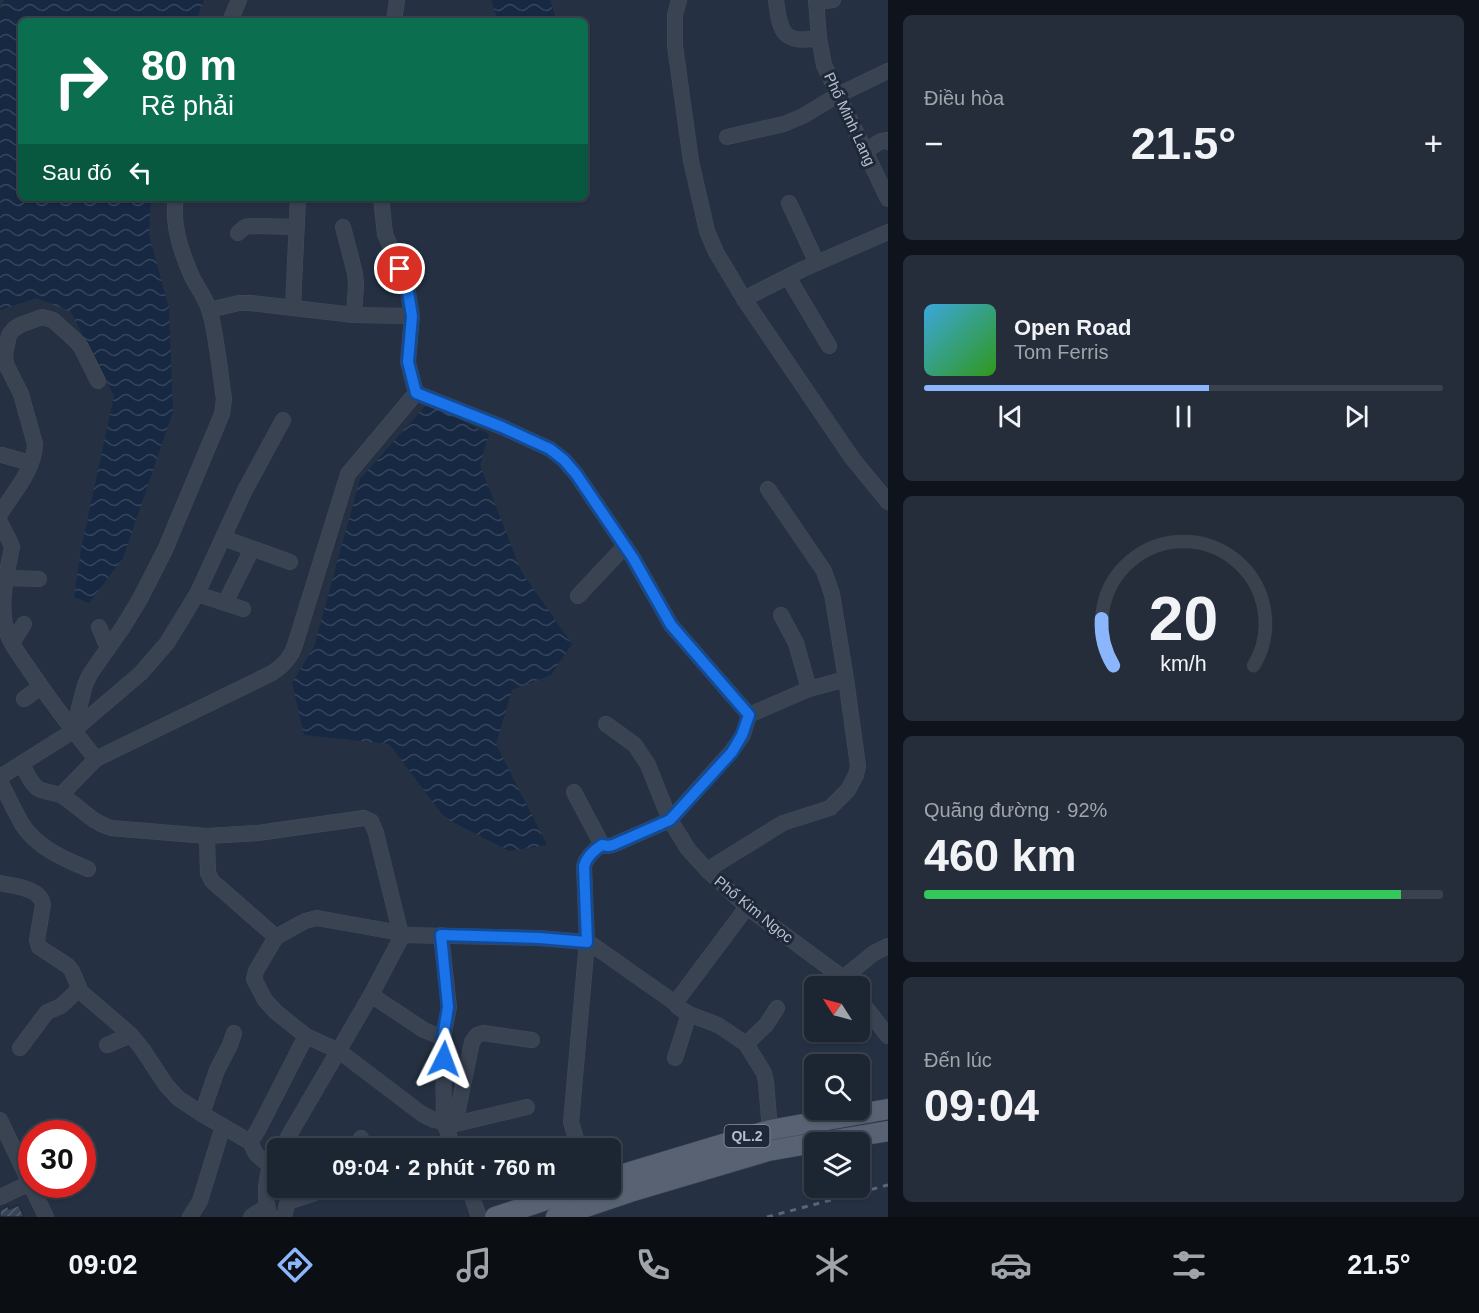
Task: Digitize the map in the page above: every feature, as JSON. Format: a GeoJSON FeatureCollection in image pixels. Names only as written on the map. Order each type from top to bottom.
{"type":"FeatureCollection","features":[{"type":"Feature","properties":{"kind":"main road","name":"QL.2"},"geometry":{"type":"LineString","coordinates":[[621,1175],[770,1130],[888,1109]]}},
{"type":"Feature","properties":{"kind":"main road","name":"QL.2"},"geometry":{"type":"LineString","coordinates":[[870,1134],[888,1131]]}},
{"type":"Feature","properties":{"kind":"main road","name":"QL.2"},"geometry":{"type":"LineString","coordinates":[[495,1217],[559,1212],[768,1151],[804,1145]]}},
{"type":"Feature","properties":{"kind":"main road","name":"QL.2"},"geometry":{"type":"LineString","coordinates":[[559,1212],[572,1198]]}},
{"type":"Feature","properties":{"kind":"street"},"geometry":{"type":"LineString","coordinates":[[231,18],[239,0]]}},
{"type":"Feature","properties":{"kind":"street"},"geometry":{"type":"LineString","coordinates":[[394,18],[397,0]]}},
{"type":"Feature","properties":{"kind":"street"},"geometry":{"type":"LineString","coordinates":[[679,0],[675,15],[675,46],[691,161],[707,231],[716,252],[744,298],[852,458],[888,502]]}},
{"type":"Feature","properties":{"kind":"street"},"geometry":{"type":"LineString","coordinates":[[776,0],[779,23],[790,38],[803,40],[819,38]]}},
{"type":"Feature","properties":{"kind":"street"},"geometry":{"type":"LineString","coordinates":[[816,1],[832,0]]}},
{"type":"Feature","properties":{"kind":"street","name":"Phố Minh Lang"},"geometry":{"type":"LineString","coordinates":[[816,1],[824,65],[888,199]]}},
{"type":"Feature","properties":{"kind":"street"},"geometry":{"type":"LineString","coordinates":[[727,137],[784,124],[888,70]]}},
{"type":"Feature","properties":{"kind":"street"},"geometry":{"type":"LineString","coordinates":[[865,151],[880,141],[888,142]]}},
{"type":"Feature","properties":{"kind":"street"},"geometry":{"type":"LineString","coordinates":[[73,731],[90,674],[140,599],[165,550],[222,414],[224,399],[209,310],[180,247],[175,221],[175,201]]}},
{"type":"Feature","properties":{"kind":"street"},"geometry":{"type":"LineString","coordinates":[[293,307],[298,201]]}},
{"type":"Feature","properties":{"kind":"street"},"geometry":{"type":"LineString","coordinates":[[381,201],[386,234],[407,286],[412,316],[408,362],[416,393]]}},
{"type":"Feature","properties":{"kind":"street"},"geometry":{"type":"LineString","coordinates":[[789,203],[818,263]]}},
{"type":"Feature","properties":{"kind":"street"},"geometry":{"type":"LineString","coordinates":[[238,232],[250,226],[297,227]]}},
{"type":"Feature","properties":{"kind":"street"},"geometry":{"type":"LineString","coordinates":[[343,227],[355,273],[354,315]]}},
{"type":"Feature","properties":{"kind":"street"},"geometry":{"type":"LineString","coordinates":[[744,298],[888,232]]}},
{"type":"Feature","properties":{"kind":"street"},"geometry":{"type":"LineString","coordinates":[[788,277],[829,346]]}},
{"type":"Feature","properties":{"kind":"street"},"geometry":{"type":"LineString","coordinates":[[209,310],[239,303],[354,315],[412,316]]}},
{"type":"Feature","properties":{"kind":"street"},"geometry":{"type":"LineString","coordinates":[[0,514],[20,487],[30,464],[35,444],[21,394],[6,364],[5,354],[9,335],[20,325],[42,317],[53,320],[81,347],[98,381]]}},
{"type":"Feature","properties":{"kind":"street"},"geometry":{"type":"LineString","coordinates":[[416,393],[502,427],[550,449],[564,460],[625,546],[671,625],[749,715]]}},
{"type":"Feature","properties":{"kind":"street"},"geometry":{"type":"LineString","coordinates":[[62,795],[96,759],[272,673],[284,664],[295,645],[348,474],[416,393]]}},
{"type":"Feature","properties":{"kind":"street"},"geometry":{"type":"LineString","coordinates":[[88,869],[65,860],[33,837],[23,825],[0,779],[73,731],[141,673],[167,643],[197,594],[245,490],[283,420]]}},
{"type":"Feature","properties":{"kind":"street"},"geometry":{"type":"LineString","coordinates":[[2,455],[30,464]]}},
{"type":"Feature","properties":{"kind":"street"},"geometry":{"type":"LineString","coordinates":[[707,870],[783,823],[831,808],[848,790],[858,766],[846,679],[828,581],[824,571],[768,489]]}},
{"type":"Feature","properties":{"kind":"street"},"geometry":{"type":"LineString","coordinates":[[0,522],[17,543],[5,573],[5,625],[12,643],[40,687],[96,759]]}},
{"type":"Feature","properties":{"kind":"street"},"geometry":{"type":"LineString","coordinates":[[223,538],[290,562]]}},
{"type":"Feature","properties":{"kind":"street"},"geometry":{"type":"LineString","coordinates":[[578,596],[625,546]]}},
{"type":"Feature","properties":{"kind":"street"},"geometry":{"type":"LineString","coordinates":[[225,603],[252,549]]}},
{"type":"Feature","properties":{"kind":"street"},"geometry":{"type":"LineString","coordinates":[[5,573],[39,579]]}},
{"type":"Feature","properties":{"kind":"street"},"geometry":{"type":"LineString","coordinates":[[197,594],[243,609]]}},
{"type":"Feature","properties":{"kind":"street"},"geometry":{"type":"LineString","coordinates":[[781,615],[796,643],[809,689]]}},
{"type":"Feature","properties":{"kind":"street"},"geometry":{"type":"LineString","coordinates":[[12,643],[24,624]]}},
{"type":"Feature","properties":{"kind":"street"},"geometry":{"type":"LineString","coordinates":[[99,627],[108,648]]}},
{"type":"Feature","properties":{"kind":"street"},"geometry":{"type":"LineString","coordinates":[[576,1138],[572,1111],[587,942],[584,866],[586,859],[602,845],[613,845],[670,820],[732,752],[742,735],[749,715],[809,689],[846,679]]}},
{"type":"Feature","properties":{"kind":"street"},"geometry":{"type":"LineString","coordinates":[[24,699],[40,687]]}},
{"type":"Feature","properties":{"kind":"street","name":"Phố Kim Ngọc"},"geometry":{"type":"LineString","coordinates":[[606,724],[635,745],[648,765],[670,820],[688,849],[707,870],[747,907],[838,976]]}},
{"type":"Feature","properties":{"kind":"street"},"geometry":{"type":"LineString","coordinates":[[22,764],[36,787],[62,795],[99,824],[111,828],[207,836],[258,833],[364,818],[371,821],[376,832],[400,940],[371,995],[288,1138]]}},
{"type":"Feature","properties":{"kind":"street"},"geometry":{"type":"LineString","coordinates":[[574,792],[602,845]]}},
{"type":"Feature","properties":{"kind":"street"},"geometry":{"type":"LineString","coordinates":[[207,836],[208,873],[212,881],[276,937]]}},
{"type":"Feature","properties":{"kind":"street"},"geometry":{"type":"LineString","coordinates":[[0,884],[21,888],[38,895],[43,905],[37,940],[39,947],[68,966],[79,989],[131,1035],[166,1085],[178,1098],[250,1142],[256,1154],[267,1158]]}},
{"type":"Feature","properties":{"kind":"street"},"geometry":{"type":"LineString","coordinates":[[675,1002],[747,907]]}},
{"type":"Feature","properties":{"kind":"street"},"geometry":{"type":"LineString","coordinates":[[527,1107],[450,1123],[434,1120],[422,1114],[339,1051],[306,1036],[276,1012],[265,1000],[254,979],[256,971],[276,937],[305,921],[317,918],[395,932],[400,935],[539,938],[587,942],[675,1002],[678,1007],[689,1014],[718,1025],[746,1044],[764,1073],[770,1130]]}},
{"type":"Feature","properties":{"kind":"street"},"geometry":{"type":"LineString","coordinates":[[441,935],[448,1007],[443,1038],[452,1138]]}},
{"type":"Feature","properties":{"kind":"street"},"geometry":{"type":"LineString","coordinates":[[852,976],[874,953],[888,946]]}},
{"type":"Feature","properties":{"kind":"street"},"geometry":{"type":"LineString","coordinates":[[20,1048],[51,1009],[61,1006],[79,989]]}},
{"type":"Feature","properties":{"kind":"street"},"geometry":{"type":"LineString","coordinates":[[371,995],[424,1030],[443,1038]]}},
{"type":"Feature","properties":{"kind":"street"},"geometry":{"type":"LineString","coordinates":[[746,1044],[765,1025],[777,1008]]}},
{"type":"Feature","properties":{"kind":"street"},"geometry":{"type":"LineString","coordinates":[[870,1013],[888,1036]]}},
{"type":"Feature","properties":{"kind":"street"},"geometry":{"type":"LineString","coordinates":[[675,1058],[689,1014]]}},
{"type":"Feature","properties":{"kind":"street"},"geometry":{"type":"LineString","coordinates":[[202,1114],[217,1070],[234,1033]]}},
{"type":"Feature","properties":{"kind":"street"},"geometry":{"type":"LineString","coordinates":[[450,1123],[472,1042],[477,1035],[483,1033],[531,1040]]}},
{"type":"Feature","properties":{"kind":"street"},"geometry":{"type":"LineString","coordinates":[[107,1046],[131,1035]]}},
{"type":"Feature","properties":{"kind":"street"},"geometry":{"type":"LineString","coordinates":[[250,1142],[306,1036]]}},
{"type":"Feature","properties":{"kind":"street"},"geometry":{"type":"LineString","coordinates":[[0,1120],[18,1158]]}},
{"type":"Feature","properties":{"kind":"street"},"geometry":{"type":"LineString","coordinates":[[190,1217],[200,1201],[224,1126]]}},
{"type":"Feature","properties":{"kind":"street"},"geometry":{"type":"LineString","coordinates":[[0,1197],[18,1189]]}},
{"type":"Feature","properties":{"kind":"street"},"geometry":{"type":"LineString","coordinates":[[37,1198],[46,1217]]}},
{"type":"Feature","properties":{"kind":"street"},"geometry":{"type":"LineString","coordinates":[[284,1217],[289,1198]]}},
{"type":"Feature","properties":{"kind":"street"},"geometry":{"type":"LineString","coordinates":[[472,1198],[479,1217]]}},
{"type":"Feature","properties":{"kind":"street"},"geometry":{"type":"LineString","coordinates":[[251,1217],[268,1212]]}},
{"type":"Feature","properties":{"kind":"water"},"geometry":{"type":"Polygon","coordinates":[[[4,0],[204,0],[197,18],[18,18],[18,201],[151,201],[149,235],[169,308],[173,412],[123,558],[89,603],[74,597],[81,549],[114,396],[71,312],[37,298],[0,310],[0,10],[4,0]]]}},
{"type":"Feature","properties":{"kind":"water"},"geometry":{"type":"Polygon","coordinates":[[[491,0],[550,0],[556,18],[497,18],[491,0]]]}},
{"type":"Feature","properties":{"kind":"water"},"geometry":{"type":"Polygon","coordinates":[[[428,403],[489,434],[480,465],[521,571],[572,644],[551,675],[512,690],[496,744],[547,845],[509,851],[445,818],[389,744],[304,735],[292,683],[314,647],[360,479],[428,403]]]}},
{"type":"Feature","properties":{"kind":"building"},"geometry":{"type":"Polygon","coordinates":[[[19,1205],[24,1217],[0,1217],[0,1210],[8,1206],[9,1209],[19,1205]]]}},
{"type":"Feature","properties":{"kind":"railway"},"geometry":{"type":"LineString","coordinates":[[767,1217],[888,1185]]}},
{"type":"Feature","properties":{"kind":"route"},"geometry":{"type":"LineString","coordinates":[[400,269],[407,286],[412,316],[408,362],[416,393],[502,427],[550,449],[564,460],[633,558],[671,625],[749,715],[742,735],[732,752],[670,820],[613,845],[602,845],[586,859],[584,866],[587,942],[441,935],[448,1007],[443,1038],[444,1059]]}}]}
